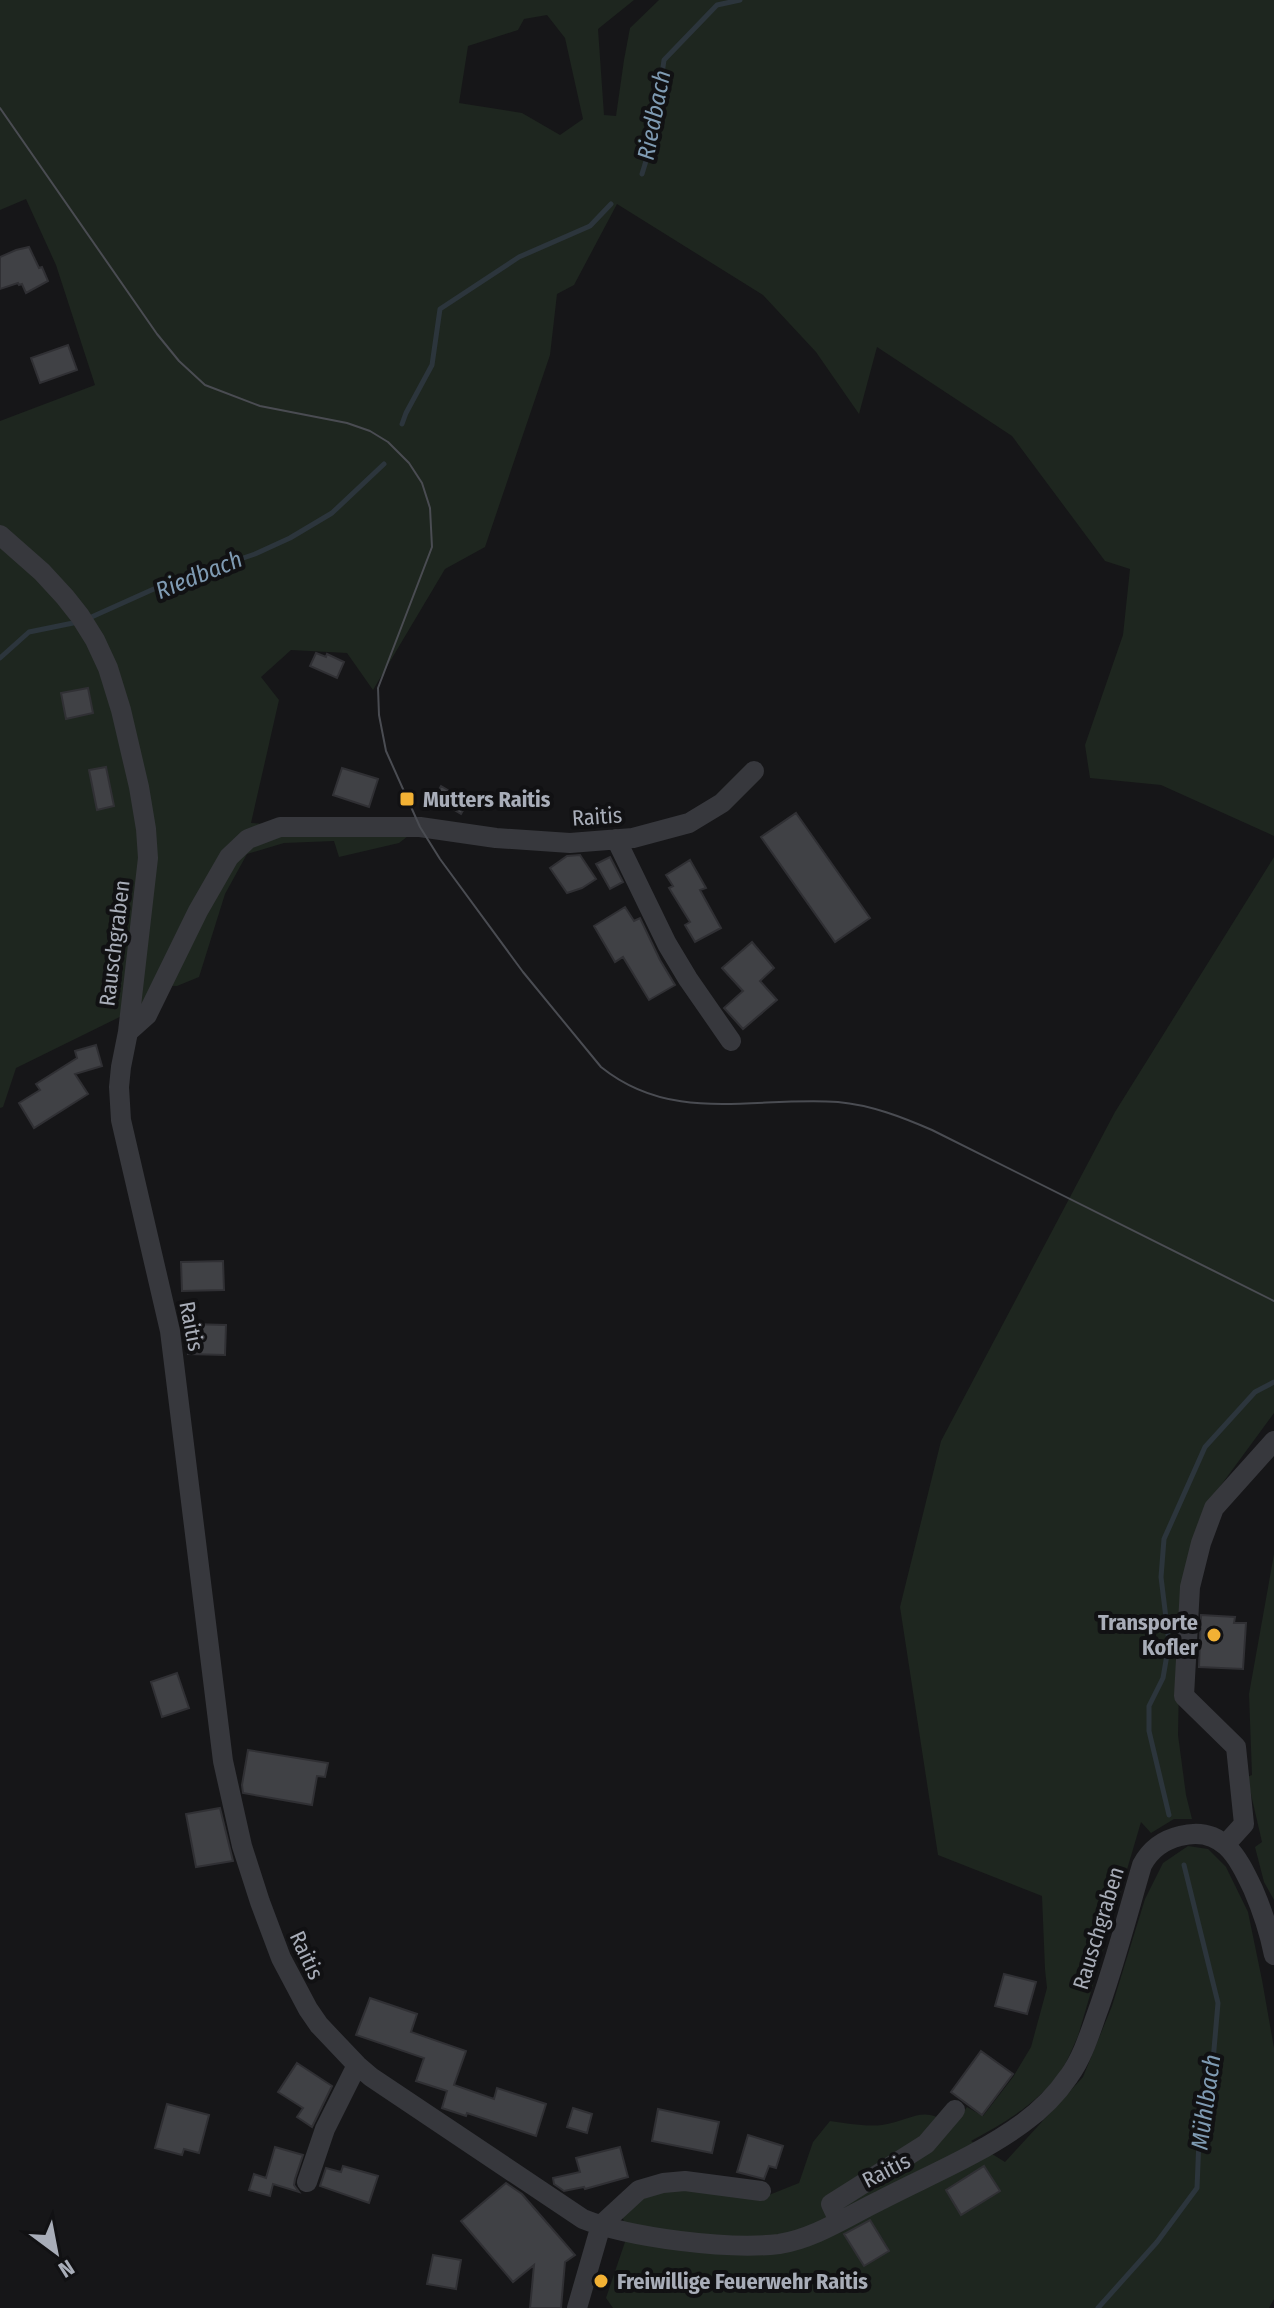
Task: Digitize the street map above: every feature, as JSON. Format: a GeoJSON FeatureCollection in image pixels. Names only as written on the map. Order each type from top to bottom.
{"type":"FeatureCollection","features":[{"type":"Feature","properties":{"kind":"street","name":"Rauschgraben"},"geometry":{"type":"LineString","coordinates":[[0,535],[42,572],[82,619],[108,668],[126,726],[144,811],[148,858],[128,1032]]}},
{"type":"Feature","properties":{"kind":"street","name":"Raitis"},"geometry":{"type":"LineString","coordinates":[[754,771],[722,803],[689,823],[633,838],[570,843],[496,838],[420,827],[280,827],[248,839],[229,857],[198,911],[147,1015],[128,1032],[119,1087],[123,1135],[173,1346],[223,1761],[242,1846],[285,1967],[319,2025],[371,2077],[573,2214],[601,2225],[654,2236],[722,2244],[782,2244],[803,2238],[996,2141],[1046,2105],[1070,2075]]}},
{"type":"Feature","properties":{"kind":"street"},"geometry":{"type":"LineString","coordinates":[[616,839],[667,944],[731,1041]]}},
{"type":"Feature","properties":{"kind":"street"},"geometry":{"type":"LineString","coordinates":[[1274,1441],[1214,1508],[1201,1543],[1190,1587],[1184,1696],[1236,1747],[1244,1824],[1225,1845],[1241,1863],[1268,1925],[1274,1955]]}},
{"type":"Feature","properties":{"kind":"street","name":"Rauschgraben"},"geometry":{"type":"LineString","coordinates":[[1070,2075],[1106,1990],[1142,1865],[1148,1854],[1173,1837],[1188,1834],[1201,1834],[1225,1845]]}},
{"type":"Feature","properties":{"kind":"street"},"geometry":{"type":"LineString","coordinates":[[307,2182],[325,2129],[357,2065]]}},
{"type":"Feature","properties":{"kind":"street"},"geometry":{"type":"LineString","coordinates":[[839,2221],[831,2204],[926,2144],[955,2110]]}},
{"type":"Feature","properties":{"kind":"street"},"geometry":{"type":"LineString","coordinates":[[577,2308],[601,2225],[639,2190],[663,2183],[695,2181],[761,2191]]}},
{"type":"Feature","properties":{"kind":"shaded area"},"geometry":{"type":"Polygon","coordinates":[[[0,0],[634,0],[598,29],[604,115],[616,116],[630,28],[659,0],[1274,0],[1274,836],[1161,785],[1090,778],[1085,745],[1123,635],[1130,569],[1105,561],[1012,436],[877,347],[859,414],[816,352],[763,295],[617,204],[574,285],[557,294],[550,355],[485,547],[445,569],[373,690],[347,653],[291,650],[261,677],[279,700],[251,823],[412,833],[399,843],[339,857],[334,841],[284,843],[247,854],[225,894],[199,977],[177,986],[153,985],[140,1007],[16,1068],[3,1107],[0,1108],[0,421],[95,385],[56,265],[26,199],[0,210],[0,0]],[[547,15],[524,19],[518,30],[468,46],[459,103],[522,113],[560,135],[583,119],[565,38],[547,15]]]}},
{"type":"Feature","properties":{"kind":"shaded area"},"geometry":{"type":"Polygon","coordinates":[[[1274,857],[1274,1413],[1205,1507],[1187,1559],[1180,1632],[1178,1735],[1192,1819],[1174,1819],[1151,1833],[1141,1822],[1078,2036],[1066,2062],[1032,2102],[971,2141],[1005,2162],[1083,2077],[1112,2006],[1145,1899],[1163,1863],[1188,1846],[1208,1849],[1226,1867],[1248,1912],[1274,2048],[1274,2299],[1269,2308],[613,2308],[606,2298],[626,2239],[622,2211],[643,2193],[680,2185],[769,2195],[799,2183],[813,2142],[830,2121],[876,2125],[926,2115],[942,2120],[952,2128],[967,2107],[983,2116],[1031,2047],[1047,1988],[1042,1896],[938,1855],[900,1607],[941,1441],[1115,1112],[1274,857]]]}},
{"type":"Feature","properties":{"kind":"shaded area"},"geometry":{"type":"Polygon","coordinates":[[[1274,1554],[1274,1900],[1264,1882],[1255,1847],[1262,1842],[1247,1777],[1252,1775],[1249,1694],[1274,1554]]]}},
{"type":"Feature","properties":{"kind":"building"},"geometry":{"type":"Polygon","coordinates":[[[29,247],[48,281],[26,293],[22,284],[18,283],[0,289],[0,257],[29,247]]]}},
{"type":"Feature","properties":{"kind":"building"},"geometry":{"type":"Polygon","coordinates":[[[68,345],[77,370],[40,383],[31,358],[68,345]]]}},
{"type":"Feature","properties":{"kind":"building"},"geometry":{"type":"Polygon","coordinates":[[[316,653],[326,657],[327,654],[344,662],[337,678],[310,666],[316,653]]]}},
{"type":"Feature","properties":{"kind":"building"},"geometry":{"type":"Polygon","coordinates":[[[88,688],[93,713],[66,719],[61,693],[88,688]]]}},
{"type":"Feature","properties":{"kind":"building"},"geometry":{"type":"Polygon","coordinates":[[[106,767],[114,806],[97,810],[89,770],[106,767]]]}},
{"type":"Feature","properties":{"kind":"building"},"geometry":{"type":"Polygon","coordinates":[[[342,768],[378,779],[369,807],[333,795],[342,768]]]}},
{"type":"Feature","properties":{"kind":"building"},"geometry":{"type":"Polygon","coordinates":[[[441,786],[468,802],[461,814],[434,798],[441,786]]]}},
{"type":"Feature","properties":{"kind":"building"},"geometry":{"type":"Polygon","coordinates":[[[796,813],[870,918],[835,942],[761,837],[796,813]]]}},
{"type":"Feature","properties":{"kind":"building"},"geometry":{"type":"Polygon","coordinates":[[[580,855],[596,879],[567,893],[550,868],[567,856],[580,855]]]}},
{"type":"Feature","properties":{"kind":"building"},"geometry":{"type":"Polygon","coordinates":[[[610,857],[623,882],[610,889],[596,864],[610,857]]]}},
{"type":"Feature","properties":{"kind":"building"},"geometry":{"type":"Polygon","coordinates":[[[690,860],[706,888],[700,890],[721,928],[695,942],[685,925],[690,922],[669,888],[673,886],[666,875],[690,860]]]}},
{"type":"Feature","properties":{"kind":"building"},"geometry":{"type":"Polygon","coordinates":[[[625,907],[634,921],[640,918],[675,985],[649,1000],[623,957],[615,962],[594,926],[625,907]]]}},
{"type":"Feature","properties":{"kind":"building"},"geometry":{"type":"Polygon","coordinates":[[[752,942],[774,968],[760,981],[777,1000],[743,1029],[724,1008],[743,991],[722,968],[752,942]]]}},
{"type":"Feature","properties":{"kind":"building"},"geometry":{"type":"Polygon","coordinates":[[[96,1045],[102,1066],[75,1074],[88,1094],[34,1128],[19,1103],[40,1090],[36,1084],[77,1058],[75,1051],[96,1045]]]}},
{"type":"Feature","properties":{"kind":"building"},"geometry":{"type":"Polygon","coordinates":[[[223,1261],[224,1290],[182,1291],[181,1262],[223,1261]]]}},
{"type":"Feature","properties":{"kind":"building"},"geometry":{"type":"Polygon","coordinates":[[[189,1324],[226,1325],[225,1355],[188,1354],[189,1324]]]}},
{"type":"Feature","properties":{"kind":"building"},"geometry":{"type":"Polygon","coordinates":[[[1201,1615],[1235,1617],[1234,1623],[1246,1623],[1243,1669],[1199,1667],[1201,1615]]]}},
{"type":"Feature","properties":{"kind":"building"},"geometry":{"type":"Polygon","coordinates":[[[177,1673],[189,1708],[162,1717],[151,1682],[177,1673]]]}},
{"type":"Feature","properties":{"kind":"building"},"geometry":{"type":"Polygon","coordinates":[[[248,1750],[328,1763],[325,1777],[317,1776],[312,1805],[243,1793],[248,1750]]]}},
{"type":"Feature","properties":{"kind":"building"},"geometry":{"type":"Polygon","coordinates":[[[220,1808],[233,1861],[196,1867],[186,1814],[220,1808]]]}},
{"type":"Feature","properties":{"kind":"building"},"geometry":{"type":"Polygon","coordinates":[[[1004,1974],[1036,1982],[1027,2014],[995,2006],[1004,1974]]]}},
{"type":"Feature","properties":{"kind":"building"},"geometry":{"type":"Polygon","coordinates":[[[370,1998],[417,2014],[411,2032],[466,2051],[454,2085],[494,2099],[497,2088],[546,2104],[536,2136],[442,2108],[447,2091],[416,2081],[424,2058],[356,2035],[370,1998]]]}},
{"type":"Feature","properties":{"kind":"building"},"geometry":{"type":"Polygon","coordinates":[[[981,2051],[1013,2074],[982,2115],[951,2092],[981,2051]]]}},
{"type":"Feature","properties":{"kind":"building"},"geometry":{"type":"Polygon","coordinates":[[[297,2063],[332,2086],[312,2127],[297,2117],[303,2108],[278,2092],[297,2063]]]}},
{"type":"Feature","properties":{"kind":"building"},"geometry":{"type":"Polygon","coordinates":[[[167,2104],[209,2115],[199,2153],[184,2149],[182,2155],[155,2148],[167,2104]]]}},
{"type":"Feature","properties":{"kind":"building"},"geometry":{"type":"Polygon","coordinates":[[[573,2108],[592,2114],[587,2133],[567,2127],[573,2108]]]}},
{"type":"Feature","properties":{"kind":"building"},"geometry":{"type":"Polygon","coordinates":[[[658,2109],[719,2122],[712,2153],[652,2141],[658,2109]]]}},
{"type":"Feature","properties":{"kind":"building"},"geometry":{"type":"Polygon","coordinates":[[[748,2135],[783,2146],[776,2168],[769,2166],[764,2179],[737,2172],[748,2135]]]}},
{"type":"Feature","properties":{"kind":"building"},"geometry":{"type":"Polygon","coordinates":[[[275,2147],[303,2155],[294,2185],[299,2192],[273,2184],[270,2196],[249,2190],[254,2174],[266,2178],[275,2147]]]}},
{"type":"Feature","properties":{"kind":"building"},"geometry":{"type":"Polygon","coordinates":[[[620,2147],[628,2177],[585,2189],[564,2191],[554,2184],[553,2178],[580,2172],[576,2158],[620,2147]]]}},
{"type":"Feature","properties":{"kind":"building"},"geometry":{"type":"Polygon","coordinates":[[[343,2166],[378,2176],[369,2203],[320,2186],[326,2168],[341,2172],[343,2166]]]}},
{"type":"Feature","properties":{"kind":"building"},"geometry":{"type":"Polygon","coordinates":[[[984,2166],[1000,2191],[961,2215],[946,2190],[984,2166]]]}},
{"type":"Feature","properties":{"kind":"building"},"geometry":{"type":"Polygon","coordinates":[[[506,2183],[522,2194],[575,2255],[565,2262],[561,2308],[530,2308],[534,2265],[513,2282],[461,2221],[506,2183]]]}},
{"type":"Feature","properties":{"kind":"building"},"geometry":{"type":"Polygon","coordinates":[[[870,2220],[889,2251],[864,2266],[844,2234],[870,2220]]]}},
{"type":"Feature","properties":{"kind":"building"},"geometry":{"type":"Polygon","coordinates":[[[433,2255],[461,2260],[456,2289],[427,2284],[433,2255]]]}},
{"type":"Feature","properties":{"kind":"waterway","name":"Riedbach"},"geometry":{"type":"LineString","coordinates":[[642,174],[653,138],[664,60],[717,5],[740,0]]}},
{"type":"Feature","properties":{"kind":"waterway","name":"Riedbach"},"geometry":{"type":"LineString","coordinates":[[402,424],[432,365],[440,309],[519,257],[590,226],[611,204]]}},
{"type":"Feature","properties":{"kind":"waterway","name":"Riedbach"},"geometry":{"type":"LineString","coordinates":[[87,619],[156,588],[255,554],[290,538],[332,513],[384,464]]}},
{"type":"Feature","properties":{"kind":"waterway","name":"Riedbach"},"geometry":{"type":"LineString","coordinates":[[0,658],[29,632],[78,622]]}},
{"type":"Feature","properties":{"kind":"waterway","name":"Mühlbach"},"geometry":{"type":"LineString","coordinates":[[1169,1815],[1149,1731],[1149,1706],[1163,1678],[1169,1643],[1161,1577],[1164,1539],[1205,1447],[1255,1392],[1274,1382]]}},
{"type":"Feature","properties":{"kind":"waterway","name":"Mühlbach"},"geometry":{"type":"LineString","coordinates":[[1098,2308],[1157,2242],[1197,2188],[1200,2115],[1213,2061],[1218,2003],[1184,1865]]}},
{"type":"Feature","properties":{"kind":"tram line"},"geometry":{"type":"LineString","coordinates":[[0,108],[157,334],[179,361],[205,385],[260,406],[347,423],[370,431],[388,442],[409,463],[422,483],[430,508],[432,547],[378,688],[379,715],[386,751],[420,827],[440,859],[523,972],[601,1067],[628,1085],[685,1102],[838,1102],[898,1116],[932,1130],[1274,1301]]}},
{"type":"Feature","properties":{"kind":"place","name":"Mutters Raitis"},"geometry":{"type":"Point","coordinates":[407,799]}},
{"type":"Feature","properties":{"kind":"place","name":"Transporte Kofler"},"geometry":{"type":"Point","coordinates":[1214,1635]}},
{"type":"Feature","properties":{"kind":"place","name":"Freiwillige Feuerwehr Raitis"},"geometry":{"type":"Point","coordinates":[601,2281]}}]}
